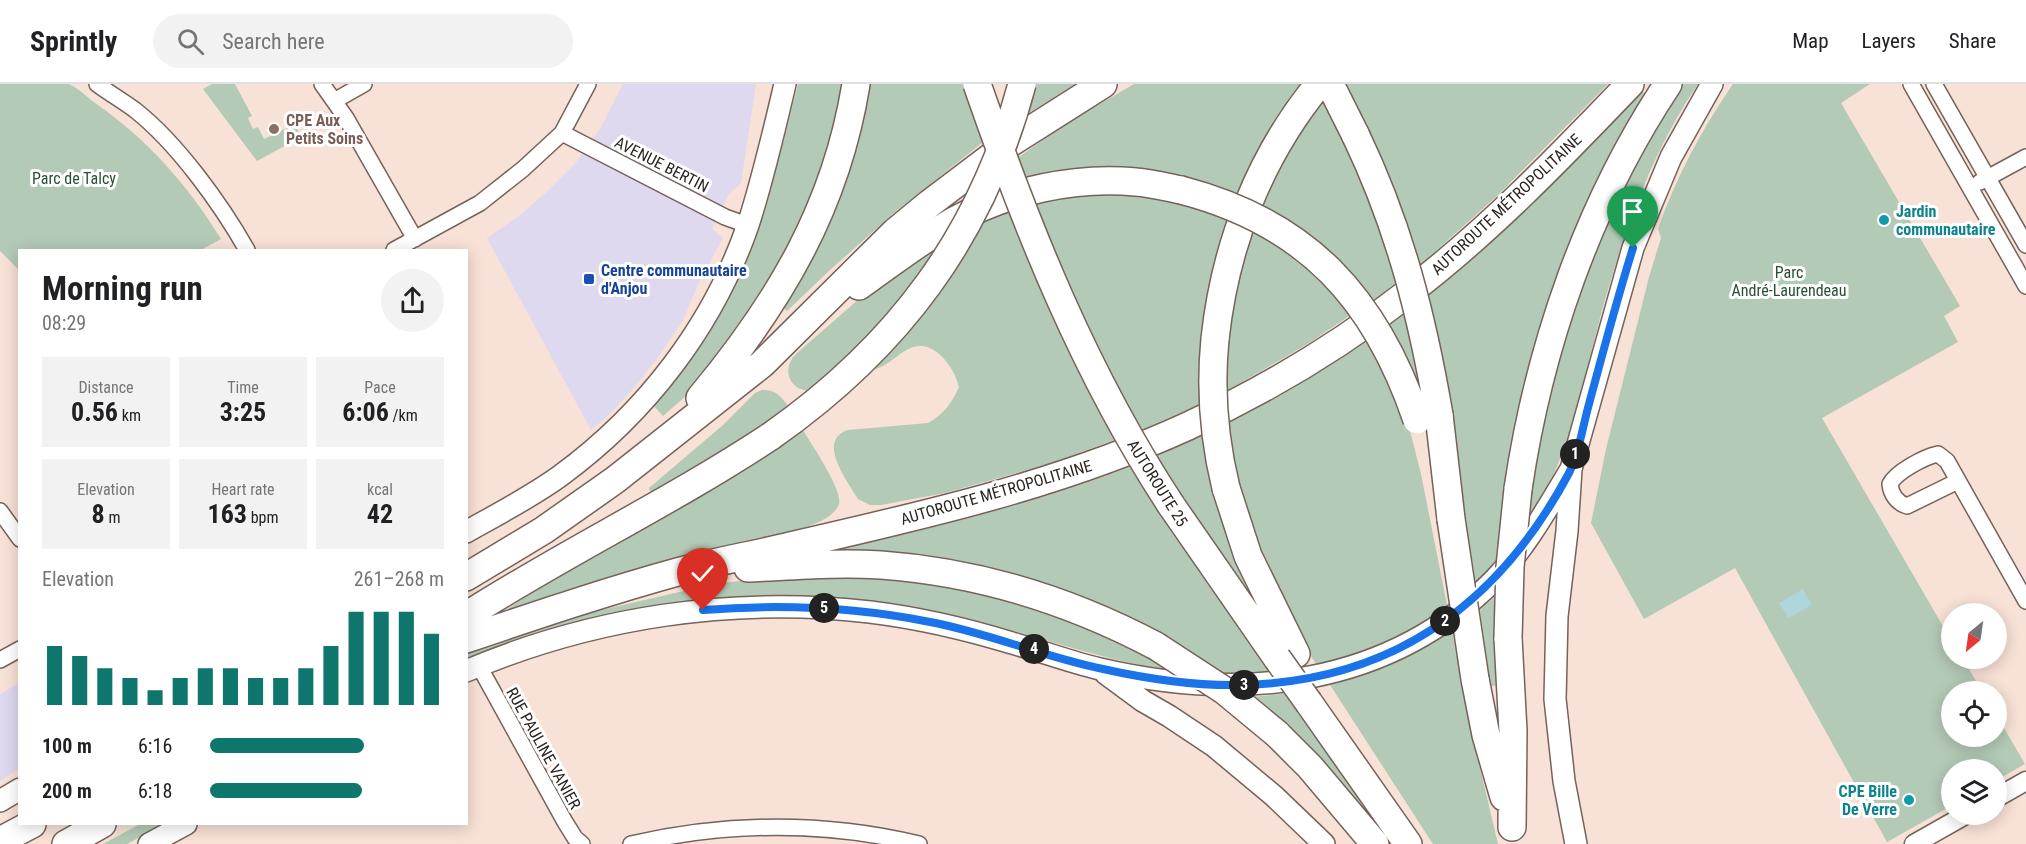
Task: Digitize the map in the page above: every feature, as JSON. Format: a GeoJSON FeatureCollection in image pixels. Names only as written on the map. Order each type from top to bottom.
{"type":"FeatureCollection","features":[{"type":"Feature","properties":{"kind":"highway"},"geometry":{"type":"LineString","coordinates":[[666,438],[755,328],[793,267],[815,223],[832,178],[856,84]]}},
{"type":"Feature","properties":{"kind":"highway","name":"AUTOROUTE 25"},"geometry":{"type":"LineString","coordinates":[[977,84],[1031,232],[1068,319],[1110,404],[1171,505],[1287,656],[1335,740],[1408,844]]}},
{"type":"Feature","properties":{"kind":"highway"},"geometry":{"type":"LineString","coordinates":[[468,615],[738,458],[815,404],[853,372],[892,332],[923,293],[948,255],[980,199],[1004,142],[1022,84]]}},
{"type":"Feature","properties":{"kind":"highway"},"geometry":{"type":"LineString","coordinates":[[762,364],[896,232],[929,204],[1007,145],[1103,84]]}},
{"type":"Feature","properties":{"kind":"highway"},"geometry":{"type":"LineString","coordinates":[[1287,656],[1248,556],[1226,488],[1217,445],[1213,367],[1224,279],[1248,204],[1282,136],[1319,84]]}},
{"type":"Feature","properties":{"kind":"highway"},"geometry":{"type":"LineString","coordinates":[[1330,84],[1347,116],[1378,187],[1398,238],[1414,292],[1425,337],[1439,415],[1451,519],[1475,679],[1486,735],[1515,835]]}},
{"type":"Feature","properties":{"kind":"highway","name":"AUTOROUTE MÉTROPOLITAINE"},"geometry":{"type":"LineString","coordinates":[[468,638],[571,603],[683,570],[859,530],[1010,492],[1116,456],[1189,426],[1240,400],[1330,347],[1416,287],[1498,216],[1630,84]]}},
{"type":"Feature","properties":{"kind":"highway"},"geometry":{"type":"LineString","coordinates":[[1515,835],[1508,638],[1510,567],[1518,489],[1542,375],[1572,276],[1620,166],[1643,123],[1668,84]]}},
{"type":"Feature","properties":{"kind":"highway"},"geometry":{"type":"LineString","coordinates":[[468,577],[570,513],[634,465],[825,312],[954,221],[992,204],[1036,190],[1092,181],[1136,182],[1181,190],[1233,207],[1276,228],[1318,259],[1352,294],[1373,323],[1392,357],[1413,407],[1451,519]]}},
{"type":"Feature","properties":{"kind":"highway"},"geometry":{"type":"LineString","coordinates":[[683,570],[882,565],[950,573],[1011,587],[1053,600],[1111,623],[1156,646],[1226,691],[1277,734],[1330,789],[1375,844]]}},
{"type":"Feature","properties":{"kind":"highway"},"geometry":{"type":"LineString","coordinates":[[0,842],[30,825]]}},
{"type":"Feature","properties":{"kind":"highway"},"geometry":{"type":"LineString","coordinates":[[66,844],[100,825]]}},
{"type":"Feature","properties":{"kind":"main road"},"geometry":{"type":"LineString","coordinates":[[468,531],[559,477],[597,447],[638,408],[674,365],[708,312],[726,277],[747,225],[785,84]]}},
{"type":"Feature","properties":{"kind":"main road"},"geometry":{"type":"LineString","coordinates":[[1576,844],[1564,781],[1555,699],[1558,608],[1571,470],[1633,248],[1671,157],[1712,84]]}},
{"type":"Feature","properties":{"kind":"main road"},"geometry":{"type":"LineString","coordinates":[[473,669],[562,637],[632,620],[703,610],[777,607],[869,612],[929,622],[985,635],[1100,669],[1186,683],[1285,682],[1331,673],[1393,651],[1443,622],[1496,578],[1535,528],[1571,470]]}},
{"type":"Feature","properties":{"kind":"main road"},"geometry":{"type":"LineString","coordinates":[[1100,669],[1214,746],[1274,796],[1324,844]]}},
{"type":"Feature","properties":{"kind":"main road"},"geometry":{"type":"LineString","coordinates":[[0,801],[18,790]]}},
{"type":"Feature","properties":{"kind":"main road"},"geometry":{"type":"LineString","coordinates":[[149,844],[184,825]]}},
{"type":"Feature","properties":{"kind":"street"},"geometry":{"type":"LineString","coordinates":[[97,84],[135,110],[166,140],[218,206],[246,249]]}},
{"type":"Feature","properties":{"kind":"street"},"geometry":{"type":"LineString","coordinates":[[322,84],[376,170],[415,239]]}},
{"type":"Feature","properties":{"kind":"street"},"geometry":{"type":"LineString","coordinates":[[334,101],[364,84]]}},
{"type":"Feature","properties":{"kind":"street"},"geometry":{"type":"LineString","coordinates":[[396,249],[459,216],[487,198],[523,169],[562,133],[588,84]]}},
{"type":"Feature","properties":{"kind":"street"},"geometry":{"type":"LineString","coordinates":[[1911,84],[2026,286]]}},
{"type":"Feature","properties":{"kind":"street"},"geometry":{"type":"LineString","coordinates":[[1935,84],[2026,245]]}},
{"type":"Feature","properties":{"kind":"street","name":"AVENUE BERTIN"},"geometry":{"type":"LineString","coordinates":[[562,133],[725,217],[747,225]]}},
{"type":"Feature","properties":{"kind":"street"},"geometry":{"type":"LineString","coordinates":[[1969,188],[2026,157]]}},
{"type":"Feature","properties":{"kind":"street"},"geometry":{"type":"LineString","coordinates":[[1958,481],[2026,601]]}},
{"type":"Feature","properties":{"kind":"street"},"geometry":{"type":"LineString","coordinates":[[0,511],[18,536]]}},
{"type":"Feature","properties":{"kind":"street"},"geometry":{"type":"LineString","coordinates":[[0,660],[18,650]]}},
{"type":"Feature","properties":{"kind":"street","name":"RUE PAULINE VANIER"},"geometry":{"type":"LineString","coordinates":[[473,669],[571,831],[582,844]]}},
{"type":"Feature","properties":{"kind":"street"},"geometry":{"type":"LineString","coordinates":[[2007,792],[2026,781]]}},
{"type":"Feature","properties":{"kind":"street"},"geometry":{"type":"LineString","coordinates":[[1914,844],[1948,825]]}},
{"type":"Feature","properties":{"kind":"street"},"geometry":{"type":"LineString","coordinates":[[631,844],[706,830],[762,826],[839,830],[919,844]]}},
{"type":"Feature","properties":{"kind":"shaded area"},"geometry":{"type":"Polygon","coordinates":[[[623,84],[756,84],[741,183],[729,194],[712,229],[723,238],[700,280],[682,322],[656,360],[609,415],[591,430],[487,238],[519,216],[574,165],[600,129],[623,84]]]}},
{"type":"Feature","properties":{"kind":"shaded area"},"geometry":{"type":"Polygon","coordinates":[[[18,684],[18,769],[0,781],[0,694],[18,684]]]}},
{"type":"Feature","properties":{"kind":"green space","name":"Parc de Talcy"},"geometry":{"type":"Polygon","coordinates":[[[0,84],[69,84],[76,88],[132,132],[165,164],[195,200],[221,239],[203,249],[18,249],[18,269],[0,251],[0,84]]]}},
{"type":"Feature","properties":{"kind":"green space"},"geometry":{"type":"Polygon","coordinates":[[[212,84],[235,84],[252,116],[248,118],[253,129],[258,127],[264,139],[295,124],[301,137],[257,161],[203,89],[212,84]]]}},
{"type":"Feature","properties":{"kind":"green space"},"geometry":{"type":"Polygon","coordinates":[[[798,84],[846,84],[831,154],[796,241],[714,366],[687,395],[663,416],[652,404],[763,205],[783,143],[798,84]]]}},
{"type":"Feature","properties":{"kind":"green space"},"geometry":{"type":"Polygon","coordinates":[[[866,84],[966,84],[987,139],[894,213],[787,311],[782,307],[866,84]]]}},
{"type":"Feature","properties":{"kind":"green space"},"geometry":{"type":"Polygon","coordinates":[[[1032,84],[1075,84],[1024,116],[1032,84]]]}},
{"type":"Feature","properties":{"kind":"green space"},"geometry":{"type":"Polygon","coordinates":[[[1134,84],[1304,84],[1239,194],[1184,177],[1024,182],[1016,159],[1064,125],[1134,84]]]}},
{"type":"Feature","properties":{"kind":"green space"},"geometry":{"type":"Polygon","coordinates":[[[1342,84],[1608,84],[1499,194],[1418,267],[1342,84]]]}},
{"type":"Feature","properties":{"kind":"green space"},"geometry":{"type":"Polygon","coordinates":[[[1678,84],[1698,84],[1669,133],[1644,185],[1607,293],[1566,442],[1547,490],[1523,529],[1550,376],[1615,195],[1678,84]]]}},
{"type":"Feature","properties":{"kind":"green space","name":"Parc André-Laurendeau"},"geometry":{"type":"Polygon","coordinates":[[[1733,84],[1870,84],[1841,103],[1960,306],[1944,316],[1958,342],[1822,418],[1941,623],[1941,669],[1969,669],[1976,681],[1941,681],[1941,747],[2007,747],[2007,733],[2025,764],[2007,774],[2007,759],[1941,759],[1941,812],[1887,842],[1735,568],[1644,619],[1591,523],[1606,449],[1661,238],[1658,229],[1673,191],[1711,118],[1733,84]]]}},
{"type":"Feature","properties":{"kind":"green space"},"geometry":{"type":"Polygon","coordinates":[[[1323,92],[1341,127],[1400,280],[1373,301],[1348,271],[1321,246],[1290,223],[1257,203],[1323,92]]]}},
{"type":"Feature","properties":{"kind":"green space"},"geometry":{"type":"Polygon","coordinates":[[[1643,92],[1647,95],[1620,143],[1500,557],[1476,585],[1443,374],[1426,296],[1518,217],[1643,92]]]}},
{"type":"Feature","properties":{"kind":"green space"},"geometry":{"type":"Polygon","coordinates":[[[1117,190],[1231,214],[1203,403],[1138,431],[1106,372],[1031,200],[1117,190]]]}},
{"type":"Feature","properties":{"kind":"green space"},"geometry":{"type":"Polygon","coordinates":[[[1011,206],[1119,438],[1055,462],[945,493],[870,505],[858,499],[847,482],[837,462],[834,451],[835,442],[839,435],[848,430],[928,423],[943,412],[950,403],[959,387],[957,380],[943,358],[929,348],[913,347],[881,367],[876,369],[872,367],[983,216],[1011,206]]]}},
{"type":"Feature","properties":{"kind":"green space"},"geometry":{"type":"Polygon","coordinates":[[[1250,223],[1270,234],[1355,312],[1306,345],[1223,393],[1224,339],[1250,223]]]}},
{"type":"Feature","properties":{"kind":"green space"},"geometry":{"type":"Polygon","coordinates":[[[949,234],[884,324],[811,391],[803,390],[793,383],[788,372],[791,360],[796,354],[868,291],[949,234]]]}},
{"type":"Feature","properties":{"kind":"green space"},"geometry":{"type":"Polygon","coordinates":[[[1408,310],[1424,401],[1402,348],[1389,325],[1408,310]]]}},
{"type":"Feature","properties":{"kind":"green space"},"geometry":{"type":"Polygon","coordinates":[[[1372,337],[1406,415],[1421,474],[1447,605],[1417,626],[1385,642],[1317,665],[1308,652],[1250,535],[1225,424],[1299,384],[1372,337]]]}},
{"type":"Feature","properties":{"kind":"green space"},"geometry":{"type":"Polygon","coordinates":[[[762,390],[779,395],[791,410],[652,495],[649,488],[723,425],[755,393],[762,390]]]}},
{"type":"Feature","properties":{"kind":"green space"},"geometry":{"type":"Polygon","coordinates":[[[801,427],[825,466],[839,497],[839,504],[834,512],[824,519],[799,529],[717,547],[626,572],[506,610],[541,586],[801,427]]]}},
{"type":"Feature","properties":{"kind":"green space"},"geometry":{"type":"Polygon","coordinates":[[[1205,433],[1266,620],[1154,457],[1205,433]]]}},
{"type":"Feature","properties":{"kind":"green space"},"geometry":{"type":"Polygon","coordinates":[[[1135,465],[1275,673],[1224,676],[1183,648],[837,553],[837,549],[950,523],[1025,502],[1135,465]]]}},
{"type":"Feature","properties":{"kind":"green space"},"geometry":{"type":"Polygon","coordinates":[[[889,574],[1037,604],[1183,672],[1122,661],[944,613],[884,602],[823,597],[762,596],[702,600],[642,608],[583,620],[525,637],[468,658],[468,654],[516,635],[588,613],[710,585],[760,578],[889,574]]]}},
{"type":"Feature","properties":{"kind":"green space"},"geometry":{"type":"Polygon","coordinates":[[[1498,594],[1500,685],[1491,686],[1480,610],[1498,594]]]}},
{"type":"Feature","properties":{"kind":"green space"},"geometry":{"type":"Polygon","coordinates":[[[1452,631],[1472,734],[1498,844],[1433,844],[1330,685],[1393,662],[1452,631]]]}},
{"type":"Feature","properties":{"kind":"green space"},"geometry":{"type":"Polygon","coordinates":[[[1290,693],[1380,822],[1376,825],[1252,697],[1290,693]]]}},
{"type":"Feature","properties":{"kind":"green space"},"geometry":{"type":"Polygon","coordinates":[[[138,825],[162,825],[127,844],[103,844],[138,825]]]}},
{"type":"Feature","properties":{"kind":"water"},"geometry":{"type":"Polygon","coordinates":[[[1803,589],[1812,605],[1788,618],[1779,603],[1803,589]]]}},
{"type":"Feature","properties":{"kind":"place","name":"CPE Aux Petits Soins"},"geometry":{"type":"Point","coordinates":[274,129]}},
{"type":"Feature","properties":{"kind":"place","name":"Jardin communautaire"},"geometry":{"type":"Point","coordinates":[1884,220]}},
{"type":"Feature","properties":{"kind":"place","name":"Centre communautaire d'Anjou"},"geometry":{"type":"Point","coordinates":[589,279]}},
{"type":"Feature","properties":{"kind":"place","name":"CPE Bille De Verre"},"geometry":{"type":"Point","coordinates":[1909,800]}},
{"type":"Feature","properties":{"kind":"route"},"geometry":{"type":"LineString","coordinates":[[703,610],[777,607],[846,610],[889,615],[950,626],[1100,669],[1173,682],[1199,684],[1238,686],[1285,682],[1331,673],[1373,659],[1427,633],[1461,609],[1496,578],[1535,528],[1571,470],[1633,248]]}}]}
